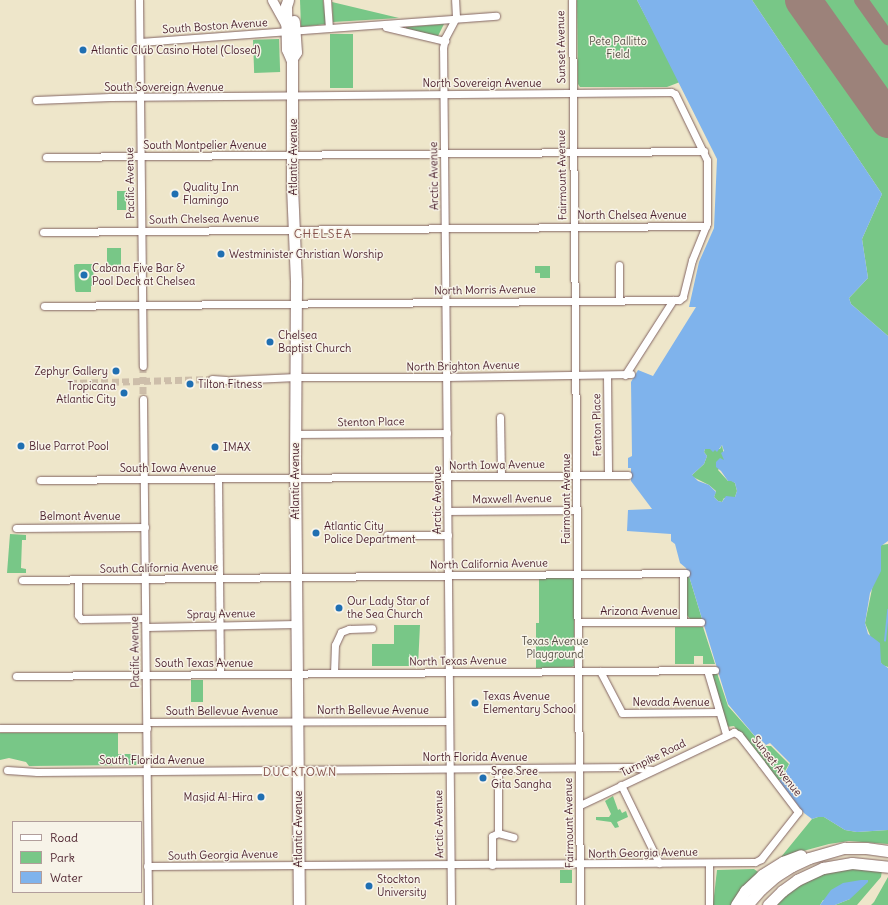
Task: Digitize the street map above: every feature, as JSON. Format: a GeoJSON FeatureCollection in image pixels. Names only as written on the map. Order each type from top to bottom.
{"type":"FeatureCollection","features":[{"type":"Feature","properties":{"kind":"highway"},"geometry":{"type":"LineString","coordinates":[[288,0],[286,6],[290,30]]}},
{"type":"Feature","properties":{"kind":"highway"},"geometry":{"type":"LineString","coordinates":[[290,30],[293,0]]}},
{"type":"Feature","properties":{"kind":"highway","name":"Atlantic Avenue"},"geometry":{"type":"LineString","coordinates":[[290,30],[296,52],[292,58],[292,96],[293,230],[296,303],[295,478],[299,905]]}},
{"type":"Feature","properties":{"kind":"highway"},"geometry":{"type":"LineString","coordinates":[[736,905],[753,882],[783,862],[818,851],[845,848],[866,848],[888,851]]}},
{"type":"Feature","properties":{"kind":"highway"},"geometry":{"type":"LineString","coordinates":[[747,905],[768,882],[792,866],[814,857],[845,848]]}},
{"type":"Feature","properties":{"kind":"highway"},"geometry":{"type":"LineString","coordinates":[[768,905],[782,891],[797,880],[823,868],[852,863],[888,866]]}},
{"type":"Feature","properties":{"kind":"main road","name":"Atlantic Avenue"},"geometry":{"type":"LineString","coordinates":[[272,0],[290,30]]}},
{"type":"Feature","properties":{"kind":"street","name":"Pacific Avenue"},"geometry":{"type":"LineString","coordinates":[[139,0],[143,366]]}},
{"type":"Feature","properties":{"kind":"street"},"geometry":{"type":"LineString","coordinates":[[327,0],[329,28]]}},
{"type":"Feature","properties":{"kind":"street"},"geometry":{"type":"LineString","coordinates":[[380,26],[444,41],[455,20],[455,0]]}},
{"type":"Feature","properties":{"kind":"street","name":"Sunset Avenue"},"geometry":{"type":"LineString","coordinates":[[572,0],[573,93]]}},
{"type":"Feature","properties":{"kind":"street"},"geometry":{"type":"LineString","coordinates":[[380,26],[496,16]]}},
{"type":"Feature","properties":{"kind":"street","name":"South Boston Avenue"},"geometry":{"type":"LineString","coordinates":[[140,42],[290,30],[380,26]]}},
{"type":"Feature","properties":{"kind":"street","name":"Arctic Avenue"},"geometry":{"type":"LineString","coordinates":[[444,41],[451,905]]}},
{"type":"Feature","properties":{"kind":"street","name":"North Sovereign Avenue"},"geometry":{"type":"LineString","coordinates":[[292,96],[671,92],[675,94],[704,151]]}},
{"type":"Feature","properties":{"kind":"street","name":"Fairmount Avenue"},"geometry":{"type":"LineString","coordinates":[[573,93],[580,905]]}},
{"type":"Feature","properties":{"kind":"street","name":"South Sovereign Avenue"},"geometry":{"type":"LineString","coordinates":[[36,100],[140,97],[292,96]]}},
{"type":"Feature","properties":{"kind":"street"},"geometry":{"type":"LineString","coordinates":[[673,300],[679,300],[683,297],[692,260],[706,226],[707,160],[704,151]]}},
{"type":"Feature","properties":{"kind":"street","name":"South Montpelier Avenue"},"geometry":{"type":"LineString","coordinates":[[46,157],[704,151]]}},
{"type":"Feature","properties":{"kind":"street","name":"North Chelsea Avenue"},"geometry":{"type":"LineString","coordinates":[[293,230],[574,226],[706,226]]}},
{"type":"Feature","properties":{"kind":"street","name":"South Chelsea Avenue"},"geometry":{"type":"LineString","coordinates":[[43,232],[293,230]]}},
{"type":"Feature","properties":{"kind":"street"},"geometry":{"type":"LineString","coordinates":[[619,265],[619,300]]}},
{"type":"Feature","properties":{"kind":"street","name":"North Morris Avenue"},"geometry":{"type":"LineString","coordinates":[[44,306],[673,300]]}},
{"type":"Feature","properties":{"kind":"street","name":"North Brighton Avenue"},"geometry":{"type":"LineString","coordinates":[[212,379],[628,375],[673,300]]}},
{"type":"Feature","properties":{"kind":"street","name":"Fenton Place"},"geometry":{"type":"LineString","coordinates":[[607,375],[608,475]]}},
{"type":"Feature","properties":{"kind":"street","name":"Pacific Avenue"},"geometry":{"type":"LineString","coordinates":[[143,399],[148,905]]}},
{"type":"Feature","properties":{"kind":"street"},"geometry":{"type":"LineString","coordinates":[[500,417],[501,476]]}},
{"type":"Feature","properties":{"kind":"street","name":"Stenton Place"},"geometry":{"type":"LineString","coordinates":[[295,434],[447,433]]}},
{"type":"Feature","properties":{"kind":"street","name":"North Iowa Avenue"},"geometry":{"type":"LineString","coordinates":[[295,478],[628,475]]}},
{"type":"Feature","properties":{"kind":"street","name":"South Iowa Avenue"},"geometry":{"type":"LineString","coordinates":[[40,480],[295,478]]}},
{"type":"Feature","properties":{"kind":"street"},"geometry":{"type":"LineString","coordinates":[[218,479],[220,674]]}},
{"type":"Feature","properties":{"kind":"street","name":"Maxwell Avenue"},"geometry":{"type":"LineString","coordinates":[[448,511],[576,510]]}},
{"type":"Feature","properties":{"kind":"street","name":"Belmont Avenue"},"geometry":{"type":"LineString","coordinates":[[16,528],[145,527]]}},
{"type":"Feature","properties":{"kind":"street"},"geometry":{"type":"LineString","coordinates":[[387,536],[448,535]]}},
{"type":"Feature","properties":{"kind":"street","name":"North California Avenue"},"geometry":{"type":"LineString","coordinates":[[296,578],[684,573],[682,622]]}},
{"type":"Feature","properties":{"kind":"street","name":"South California Avenue"},"geometry":{"type":"LineString","coordinates":[[22,580],[296,578]]}},
{"type":"Feature","properties":{"kind":"street"},"geometry":{"type":"LineString","coordinates":[[78,580],[78,615],[81,619],[145,618]]}},
{"type":"Feature","properties":{"kind":"street","name":"Arizona Avenue"},"geometry":{"type":"LineString","coordinates":[[578,622],[701,622]]}},
{"type":"Feature","properties":{"kind":"street","name":"Spray Avenue"},"geometry":{"type":"LineString","coordinates":[[146,627],[296,624]]}},
{"type":"Feature","properties":{"kind":"street"},"geometry":{"type":"LineString","coordinates":[[334,673],[335,645],[341,632],[349,629],[372,628]]}},
{"type":"Feature","properties":{"kind":"street"},"geometry":{"type":"LineString","coordinates":[[707,670],[726,734]]}},
{"type":"Feature","properties":{"kind":"street","name":"North Texas Avenue"},"geometry":{"type":"LineString","coordinates":[[297,674],[715,670]]}},
{"type":"Feature","properties":{"kind":"street","name":"Nevada Avenue"},"geometry":{"type":"LineString","coordinates":[[600,671],[622,713],[719,712]]}},
{"type":"Feature","properties":{"kind":"street","name":"South Texas Avenue"},"geometry":{"type":"LineString","coordinates":[[16,676],[297,674]]}},
{"type":"Feature","properties":{"kind":"street","name":"North Bellevue Avenue"},"geometry":{"type":"LineString","coordinates":[[297,721],[449,721]]}},
{"type":"Feature","properties":{"kind":"street","name":"South Bellevue Avenue"},"geometry":{"type":"LineString","coordinates":[[0,728],[297,721]]}},
{"type":"Feature","properties":{"kind":"street","name":"Sunset Avenue"},"geometry":{"type":"LineString","coordinates":[[735,732],[797,809],[797,815]]}},
{"type":"Feature","properties":{"kind":"street","name":"Turnpike Road"},"geometry":{"type":"LineString","coordinates":[[580,805],[726,734],[735,732]]}},
{"type":"Feature","properties":{"kind":"street"},"geometry":{"type":"LineString","coordinates":[[498,768],[498,833]]}},
{"type":"Feature","properties":{"kind":"street","name":"North Florida Avenue"},"geometry":{"type":"LineString","coordinates":[[298,770],[636,768],[652,770]]}},
{"type":"Feature","properties":{"kind":"street","name":"South Florida Avenue"},"geometry":{"type":"LineString","coordinates":[[7,770],[38,772],[298,770]]}},
{"type":"Feature","properties":{"kind":"street"},"geometry":{"type":"LineString","coordinates":[[622,785],[658,864]]}},
{"type":"Feature","properties":{"kind":"street","name":"North Georgia Avenue"},"geometry":{"type":"LineString","coordinates":[[298,865],[658,864],[758,862],[797,815]]}},
{"type":"Feature","properties":{"kind":"street"},"geometry":{"type":"LineString","coordinates":[[492,865],[492,836],[498,833],[513,837]]}},
{"type":"Feature","properties":{"kind":"street"},"geometry":{"type":"LineString","coordinates":[[709,863],[709,905]]}},
{"type":"Feature","properties":{"kind":"street","name":"South Georgia Avenue"},"geometry":{"type":"LineString","coordinates":[[147,866],[298,865]]}},
{"type":"Feature","properties":{"kind":"green space"},"geometry":{"type":"Polygon","coordinates":[[[300,0],[323,0],[326,24],[301,27],[300,0]]]}},
{"type":"Feature","properties":{"kind":"green space","name":"Pete Pallitto Field"},"geometry":{"type":"Polygon","coordinates":[[[577,0],[637,0],[680,82],[667,87],[580,87],[578,84],[577,0]]]}},
{"type":"Feature","properties":{"kind":"green space"},"geometry":{"type":"Polygon","coordinates":[[[752,0],[888,0],[888,336],[851,304],[849,298],[868,278],[862,239],[882,194],[752,0]]]}},
{"type":"Feature","properties":{"kind":"green space"},"geometry":{"type":"Polygon","coordinates":[[[332,2],[399,18],[333,22],[332,2]]]}},
{"type":"Feature","properties":{"kind":"green space"},"geometry":{"type":"Polygon","coordinates":[[[444,24],[438,36],[406,29],[406,27],[444,24]]]}},
{"type":"Feature","properties":{"kind":"green space"},"geometry":{"type":"Polygon","coordinates":[[[330,34],[353,34],[353,88],[330,88],[330,34]]]}},
{"type":"Feature","properties":{"kind":"green space"},"geometry":{"type":"Polygon","coordinates":[[[279,39],[280,72],[254,73],[253,40],[279,39]]]}},
{"type":"Feature","properties":{"kind":"green space"},"geometry":{"type":"Polygon","coordinates":[[[117,191],[126,191],[126,210],[117,210],[117,191]]]}},
{"type":"Feature","properties":{"kind":"green space"},"geometry":{"type":"Polygon","coordinates":[[[107,248],[121,248],[121,267],[107,267],[107,248]]]}},
{"type":"Feature","properties":{"kind":"green space","name":"Cabana Five Bar & Pool Deck at Chelsea"},"geometry":{"type":"Polygon","coordinates":[[[93,264],[94,285],[91,286],[91,292],[76,292],[74,265],[93,264]]]}},
{"type":"Feature","properties":{"kind":"green space"},"geometry":{"type":"Polygon","coordinates":[[[535,266],[550,266],[550,278],[540,278],[540,273],[535,273],[535,266]]]}},
{"type":"Feature","properties":{"kind":"green space"},"geometry":{"type":"Polygon","coordinates":[[[722,445],[725,461],[718,470],[728,481],[731,480],[735,483],[737,491],[735,497],[724,498],[722,502],[718,501],[714,497],[716,491],[709,485],[691,476],[704,464],[707,456],[704,452],[705,449],[720,449],[722,445]]]}},
{"type":"Feature","properties":{"kind":"green space"},"geometry":{"type":"Polygon","coordinates":[[[10,534],[26,535],[26,540],[22,540],[21,568],[26,569],[26,573],[7,573],[10,534]]]}},
{"type":"Feature","properties":{"kind":"green space"},"geometry":{"type":"Polygon","coordinates":[[[888,544],[888,667],[882,665],[865,623],[881,545],[888,544]]]}},
{"type":"Feature","properties":{"kind":"green space"},"geometry":{"type":"Polygon","coordinates":[[[687,576],[689,576],[702,619],[690,619],[686,614],[687,576]]]}},
{"type":"Feature","properties":{"kind":"green space","name":"Texas Avenue Playground"},"geometry":{"type":"Polygon","coordinates":[[[570,577],[574,580],[574,666],[536,668],[536,623],[539,623],[539,578],[570,577]]]}},
{"type":"Feature","properties":{"kind":"green space"},"geometry":{"type":"Polygon","coordinates":[[[394,625],[420,625],[418,666],[372,666],[372,644],[394,644],[394,625]]]}},
{"type":"Feature","properties":{"kind":"green space"},"geometry":{"type":"Polygon","coordinates":[[[675,627],[703,627],[715,664],[703,664],[703,656],[694,656],[694,664],[675,664],[675,627]]]}},
{"type":"Feature","properties":{"kind":"green space"},"geometry":{"type":"Polygon","coordinates":[[[710,673],[717,673],[728,706],[760,742],[766,746],[771,746],[789,764],[784,773],[785,776],[778,781],[734,726],[726,727],[710,673]]]}},
{"type":"Feature","properties":{"kind":"green space"},"geometry":{"type":"Polygon","coordinates":[[[191,680],[203,680],[203,702],[191,702],[191,680]]]}},
{"type":"Feature","properties":{"kind":"green space"},"geometry":{"type":"Polygon","coordinates":[[[0,733],[118,733],[118,754],[139,754],[139,762],[136,765],[29,766],[26,762],[9,758],[0,760],[0,733]]]}},
{"type":"Feature","properties":{"kind":"green space"},"geometry":{"type":"Polygon","coordinates":[[[613,796],[618,810],[620,809],[622,813],[626,811],[628,817],[617,822],[619,827],[615,828],[611,822],[596,820],[596,817],[609,817],[611,814],[605,801],[613,796]]]}},
{"type":"Feature","properties":{"kind":"green space"},"geometry":{"type":"Polygon","coordinates":[[[824,817],[845,830],[857,832],[888,830],[888,844],[849,841],[829,844],[781,857],[812,819],[824,817]]]}},
{"type":"Feature","properties":{"kind":"green space"},"geometry":{"type":"Polygon","coordinates":[[[854,868],[882,870],[881,877],[857,905],[835,905],[850,899],[823,900],[820,905],[775,905],[790,891],[824,873],[854,868]]]}},
{"type":"Feature","properties":{"kind":"green space"},"geometry":{"type":"Polygon","coordinates":[[[754,869],[758,872],[732,905],[713,905],[717,870],[754,869]]]}},
{"type":"Feature","properties":{"kind":"green space"},"geometry":{"type":"Polygon","coordinates":[[[560,870],[572,870],[572,883],[560,883],[560,870]]]}},
{"type":"Feature","properties":{"kind":"green space"},"geometry":{"type":"Polygon","coordinates":[[[888,877],[888,905],[871,905],[874,902],[888,877]]]}},
{"type":"Feature","properties":{"kind":"water"},"geometry":{"type":"Polygon","coordinates":[[[637,0],[752,0],[882,194],[862,239],[868,278],[849,298],[851,304],[888,336],[888,541],[881,546],[881,571],[870,593],[865,623],[868,634],[880,643],[881,663],[888,668],[888,830],[857,832],[845,830],[824,817],[812,819],[804,813],[779,781],[786,775],[785,773],[790,763],[770,743],[766,745],[762,741],[759,741],[728,704],[689,576],[686,568],[680,563],[675,544],[671,541],[671,534],[627,531],[628,510],[652,509],[631,481],[631,468],[628,468],[628,458],[632,456],[631,382],[638,370],[653,376],[696,307],[689,307],[699,262],[714,228],[717,159],[637,0]],[[722,445],[717,452],[715,450],[713,452],[710,449],[705,449],[704,452],[707,456],[704,464],[692,475],[698,481],[709,485],[716,492],[714,497],[718,501],[722,502],[726,496],[735,497],[737,491],[735,483],[728,481],[716,467],[716,462],[720,458],[724,460],[721,453],[724,451],[722,445]]]}},
{"type":"Feature","properties":{"kind":"water"},"geometry":{"type":"Polygon","coordinates":[[[868,880],[868,882],[850,899],[835,905],[820,905],[831,890],[843,883],[868,880]]]}},
{"type":"Feature","properties":{"kind":"waterway"},"geometry":{"type":"LineString","coordinates":[[885,641],[888,610]]}},
{"type":"Feature","properties":{"kind":"taxiway"},"geometry":{"type":"LineString","coordinates":[[861,0],[888,38]]}},
{"type":"Feature","properties":{"kind":"runway"},"geometry":{"type":"LineString","coordinates":[[803,0],[888,120]]}},
{"type":"Feature","properties":{"kind":"tunnel"},"geometry":{"type":"LineString","coordinates":[[143,366],[143,399]]}},
{"type":"Feature","properties":{"kind":"tunnel"},"geometry":{"type":"LineString","coordinates":[[70,383],[212,379]]}},
{"type":"Feature","properties":{"kind":"place","name":"Atlantic Club Casino Hotel (Closed)"},"geometry":{"type":"Point","coordinates":[83,50]}},
{"type":"Feature","properties":{"kind":"place","name":"Quality Inn Flamingo"},"geometry":{"type":"Point","coordinates":[175,194]}},
{"type":"Feature","properties":{"kind":"place","name":"Westminister Christian Worship"},"geometry":{"type":"Point","coordinates":[221,254]}},
{"type":"Feature","properties":{"kind":"place","name":"Cabana Five Bar & Pool Deck at Chelsea"},"geometry":{"type":"Point","coordinates":[84,275]}},
{"type":"Feature","properties":{"kind":"place","name":"Chelsea Baptist Church"},"geometry":{"type":"Point","coordinates":[270,342]}},
{"type":"Feature","properties":{"kind":"place","name":"Zephyr Gallery"},"geometry":{"type":"Point","coordinates":[116,371]}},
{"type":"Feature","properties":{"kind":"place","name":"Tilton Fitness"},"geometry":{"type":"Point","coordinates":[190,384]}},
{"type":"Feature","properties":{"kind":"place","name":"Tropicana Atlantic City"},"geometry":{"type":"Point","coordinates":[124,393]}},
{"type":"Feature","properties":{"kind":"place","name":"Blue Parrot Pool"},"geometry":{"type":"Point","coordinates":[21,446]}},
{"type":"Feature","properties":{"kind":"place","name":"IMAX"},"geometry":{"type":"Point","coordinates":[215,447]}},
{"type":"Feature","properties":{"kind":"place","name":"Atlantic City Police Department"},"geometry":{"type":"Point","coordinates":[316,533]}},
{"type":"Feature","properties":{"kind":"place","name":"Our Lady Star of the Sea Church"},"geometry":{"type":"Point","coordinates":[339,608]}},
{"type":"Feature","properties":{"kind":"place","name":"Texas Avenue Elementary School"},"geometry":{"type":"Point","coordinates":[475,703]}},
{"type":"Feature","properties":{"kind":"place","name":"Sree Sree Gita Sangha"},"geometry":{"type":"Point","coordinates":[483,778]}},
{"type":"Feature","properties":{"kind":"place","name":"Masjid Al-Hira"},"geometry":{"type":"Point","coordinates":[261,797]}},
{"type":"Feature","properties":{"kind":"place","name":"Stockton University"},"geometry":{"type":"Point","coordinates":[369,886]}},
{"type":"Feature","properties":{"kind":"district","name":"CHELSEA"},"geometry":{"type":"Point","coordinates":[323,234]}},
{"type":"Feature","properties":{"kind":"district","name":"DUCKTOWN"},"geometry":{"type":"Point","coordinates":[300,772]}}]}
